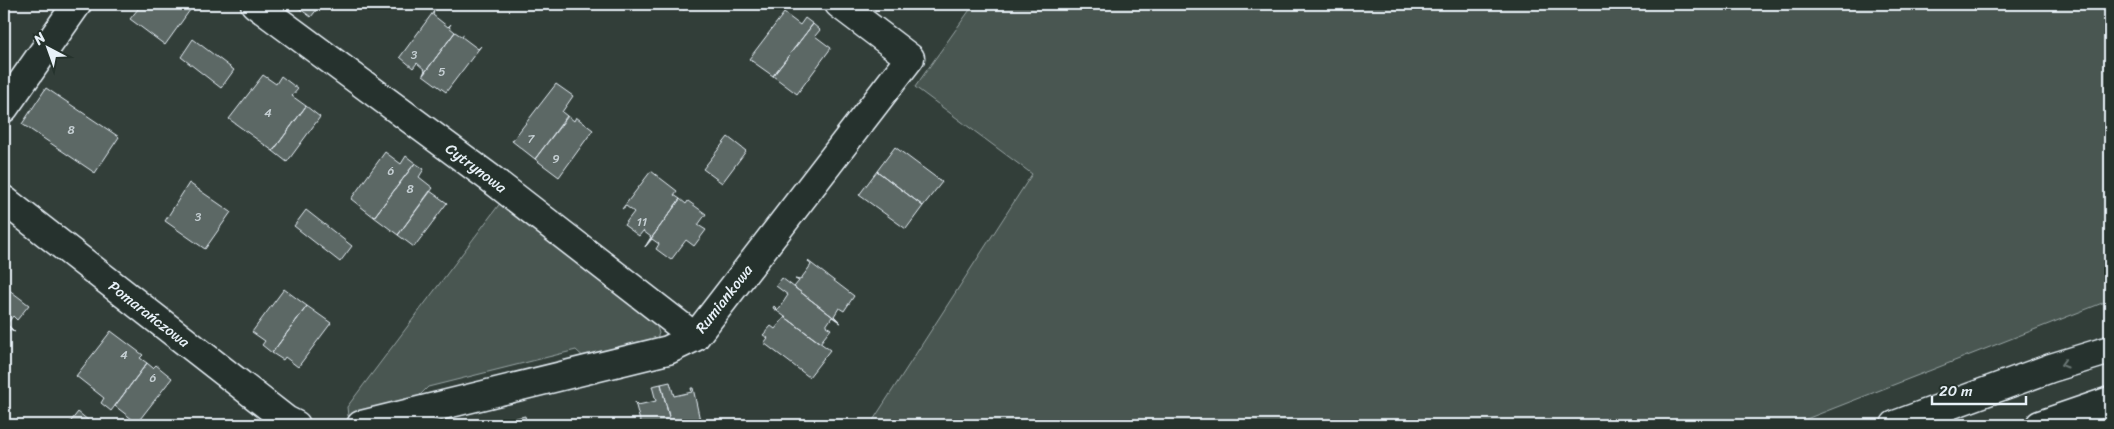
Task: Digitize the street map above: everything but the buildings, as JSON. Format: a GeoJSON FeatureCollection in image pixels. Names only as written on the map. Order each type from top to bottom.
{"type":"FeatureCollection","features":[{"type":"Feature","properties":{"kind":"street"},"geometry":{"type":"LineString","coordinates":[[4,108],[76,4]]}},
{"type":"Feature","properties":{"kind":"street","name":"Cytrynowa"},"geometry":{"type":"LineString","coordinates":[[254,4],[490,178],[695,337]]}},
{"type":"Feature","properties":{"kind":"street","name":"Rumiankowa"},"geometry":{"type":"LineString","coordinates":[[361,425],[668,350],[695,337],[910,58],[840,4]]}},
{"type":"Feature","properties":{"kind":"street","name":"Pomarańczowa"},"geometry":{"type":"LineString","coordinates":[[4,200],[286,420],[296,425]]}},
{"type":"Feature","properties":{"kind":"street"},"geometry":{"type":"LineString","coordinates":[[1895,425],[2051,368],[2110,350]]}},
{"type":"Feature","properties":{"kind":"street"},"geometry":{"type":"LineString","coordinates":[[2040,425],[2110,401]]}},
{"type":"Feature","properties":{"kind":"shaded area"},"geometry":{"type":"Polygon","coordinates":[[[974,4],[2110,4],[2110,300],[1791,425],[870,425],[1032,174],[915,87],[974,4]]]}},
{"type":"Feature","properties":{"kind":"shaded area"},"geometry":{"type":"Polygon","coordinates":[[[501,202],[655,321],[659,333],[656,341],[589,362],[576,350],[428,387],[414,401],[348,416],[347,407],[501,202]]]}}]}
